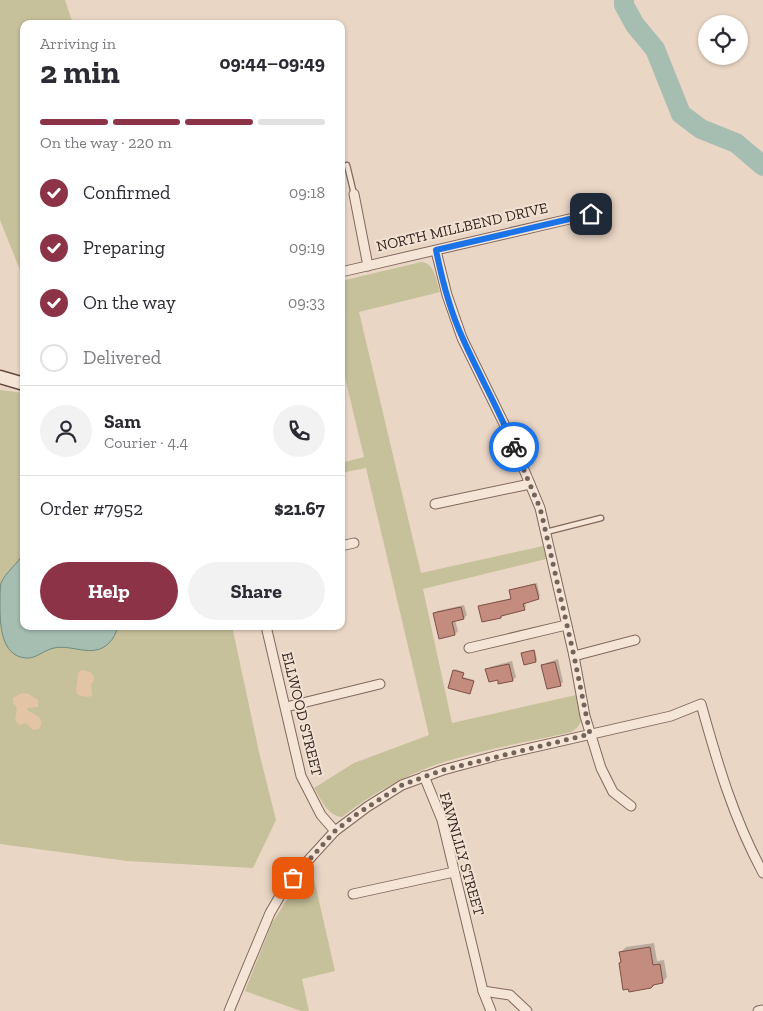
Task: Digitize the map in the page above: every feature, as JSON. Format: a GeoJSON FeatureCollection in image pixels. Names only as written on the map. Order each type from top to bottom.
{"type":"FeatureCollection","features":[{"type":"Feature","properties":{"kind":"street"},"geometry":{"type":"LineString","coordinates":[[354,194],[368,266]]}},
{"type":"Feature","properties":{"kind":"street","name":"NORTH MILLBEND DRIVE"},"geometry":{"type":"LineString","coordinates":[[345,271],[591,214]]}},
{"type":"Feature","properties":{"kind":"street"},"geometry":{"type":"LineString","coordinates":[[436,250],[447,295],[462,338],[510,436],[540,508],[590,734],[600,768],[613,792],[631,806]]}},
{"type":"Feature","properties":{"kind":"street"},"geometry":{"type":"LineString","coordinates":[[0,377],[20,383]]}},
{"type":"Feature","properties":{"kind":"street"},"geometry":{"type":"LineString","coordinates":[[435,504],[530,484]]}},
{"type":"Feature","properties":{"kind":"street"},"geometry":{"type":"LineString","coordinates":[[345,545],[354,543]]}},
{"type":"Feature","properties":{"kind":"street"},"geometry":{"type":"LineString","coordinates":[[469,648],[566,625]]}},
{"type":"Feature","properties":{"kind":"street","name":"ELLWOOD STREET"},"geometry":{"type":"LineString","coordinates":[[267,630],[301,776],[321,815],[335,831]]}},
{"type":"Feature","properties":{"kind":"street"},"geometry":{"type":"LineString","coordinates":[[574,656],[635,640]]}},
{"type":"Feature","properties":{"kind":"street"},"geometry":{"type":"LineString","coordinates":[[286,707],[380,684]]}},
{"type":"Feature","properties":{"kind":"street"},"geometry":{"type":"LineString","coordinates":[[229,1011],[270,913],[284,889],[335,831],[386,794],[402,785],[424,776],[495,756],[671,716],[701,704],[730,802],[752,853],[763,873]]}},
{"type":"Feature","properties":{"kind":"street","name":"FAWNLILY STREET"},"geometry":{"type":"LineString","coordinates":[[424,776],[442,820],[483,992],[491,1011]]}},
{"type":"Feature","properties":{"kind":"street"},"geometry":{"type":"LineString","coordinates":[[353,894],[454,872]]}},
{"type":"Feature","properties":{"kind":"street"},"geometry":{"type":"LineString","coordinates":[[483,992],[510,995],[527,1011]]}},
{"type":"Feature","properties":{"kind":"street"},"geometry":{"type":"LineString","coordinates":[[758,1011],[763,1010]]}},
{"type":"Feature","properties":{"kind":"lane"},"geometry":{"type":"LineString","coordinates":[[347,165],[354,194]]}},
{"type":"Feature","properties":{"kind":"lane"},"geometry":{"type":"LineString","coordinates":[[546,532],[601,518]]}},
{"type":"Feature","properties":{"kind":"shaded area"},"geometry":{"type":"Polygon","coordinates":[[[0,0],[65,0],[72,20],[20,20],[20,270],[0,220],[0,0]]]}},
{"type":"Feature","properties":{"kind":"shaded area"},"geometry":{"type":"Polygon","coordinates":[[[421,262],[426,263],[432,269],[440,292],[359,312],[421,573],[543,546],[546,559],[423,589],[452,723],[576,695],[581,712],[581,720],[580,724],[571,732],[476,753],[422,770],[380,791],[342,817],[329,810],[314,788],[354,763],[429,735],[366,468],[345,472],[345,462],[364,457],[345,378],[345,280],[421,262]]]}},
{"type":"Feature","properties":{"kind":"shaded area"},"geometry":{"type":"Polygon","coordinates":[[[0,390],[20,392],[20,630],[233,630],[259,752],[276,820],[253,868],[127,861],[0,844],[0,390]]]}},
{"type":"Feature","properties":{"kind":"shaded area"},"geometry":{"type":"Polygon","coordinates":[[[20,558],[20,630],[117,630],[109,643],[103,648],[90,651],[61,647],[54,648],[30,658],[17,656],[11,651],[6,645],[1,628],[1,583],[20,558]]]}},
{"type":"Feature","properties":{"kind":"shaded area"},"geometry":{"type":"Polygon","coordinates":[[[311,866],[335,971],[302,979],[309,1011],[301,1011],[245,991],[272,923],[311,866]]]}},
{"type":"Feature","properties":{"kind":"sand"},"geometry":{"type":"Polygon","coordinates":[[[82,670],[90,672],[94,676],[94,681],[91,684],[92,696],[78,695],[76,692],[78,673],[82,670]]]}},
{"type":"Feature","properties":{"kind":"sand"},"geometry":{"type":"Polygon","coordinates":[[[22,693],[29,694],[38,700],[38,707],[27,708],[28,711],[41,720],[39,729],[33,730],[26,723],[19,725],[15,720],[17,708],[13,703],[13,698],[22,693]]]}},
{"type":"Feature","properties":{"kind":"building"},"geometry":{"type":"Polygon","coordinates":[[[535,584],[539,599],[523,604],[525,610],[482,622],[478,606],[511,599],[509,590],[535,584]]]}},
{"type":"Feature","properties":{"kind":"building"},"geometry":{"type":"Polygon","coordinates":[[[461,607],[464,619],[452,622],[455,635],[439,639],[433,613],[461,607]]]}},
{"type":"Feature","properties":{"kind":"building"},"geometry":{"type":"Polygon","coordinates":[[[534,650],[536,662],[524,665],[521,653],[534,650]]]}},
{"type":"Feature","properties":{"kind":"building"},"geometry":{"type":"Polygon","coordinates":[[[555,662],[561,686],[547,689],[541,665],[555,662]]]}},
{"type":"Feature","properties":{"kind":"building"},"geometry":{"type":"Polygon","coordinates":[[[509,664],[513,681],[498,684],[498,680],[489,682],[485,669],[509,664]]]}},
{"type":"Feature","properties":{"kind":"building"},"geometry":{"type":"Polygon","coordinates":[[[453,670],[464,673],[462,678],[474,681],[470,694],[448,688],[453,670]]]}},
{"type":"Feature","properties":{"kind":"building"},"geometry":{"type":"Polygon","coordinates":[[[650,947],[653,965],[660,964],[663,983],[653,985],[651,988],[629,992],[628,989],[623,990],[619,952],[650,947]]]}},
{"type":"Feature","properties":{"kind":"waterway"},"geometry":{"type":"LineString","coordinates":[[624,0],[624,5],[635,25],[655,49],[681,114],[701,129],[736,143],[763,166]]}},
{"type":"Feature","properties":{"kind":"way so far"},"geometry":{"type":"LineString","coordinates":[[293,878],[335,831],[386,794],[402,785],[443,770],[590,734],[540,508],[514,447]]}},
{"type":"Feature","properties":{"kind":"route"},"geometry":{"type":"LineString","coordinates":[[514,447],[484,380],[462,338],[447,295],[436,250],[591,214]]}}]}
